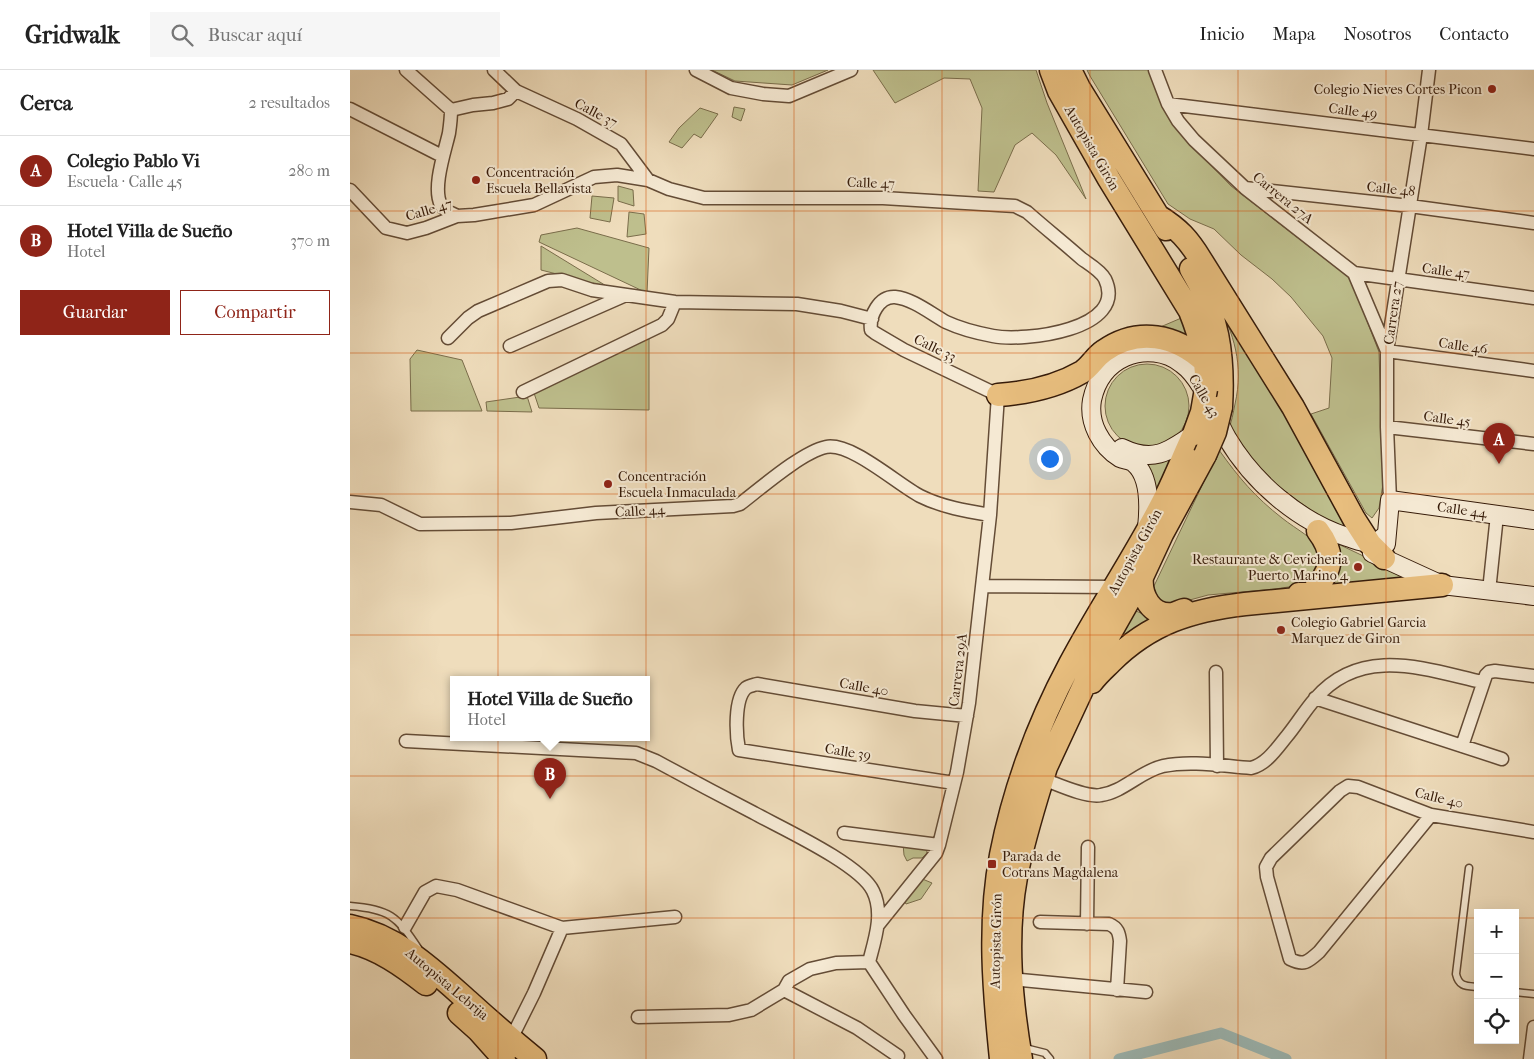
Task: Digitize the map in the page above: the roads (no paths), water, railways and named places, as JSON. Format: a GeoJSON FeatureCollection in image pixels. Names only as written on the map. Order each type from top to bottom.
{"type":"FeatureCollection","features":[{"type":"Feature","properties":{"kind":"highway","name":"Autopista Girón"},"geometry":{"type":"LineString","coordinates":[[1013,1055],[994,985],[994,914],[998,874],[1006,833],[1031,749],[1070,663],[1166,497],[1194,434],[1202,412],[1201,393],[1205,362],[1197,328],[1186,303],[1109,179],[1060,91],[1052,70]]}},
{"type":"Feature","properties":{"kind":"highway","name":"Autopista Girón"},"geometry":{"type":"LineString","coordinates":[[1013,1055],[1010,936],[1016,877],[1028,826],[1043,779],[1100,651],[1142,577],[1162,534],[1214,452],[1215,432],[1221,407],[1223,381],[1222,355],[1217,329],[1209,304],[1198,281],[1079,88],[1070,70]]}},
{"type":"Feature","properties":{"kind":"highway"},"geometry":{"type":"LineString","coordinates":[[1158,216],[1176,228],[1202,260],[1375,540]]}},
{"type":"Feature","properties":{"kind":"highway"},"geometry":{"type":"LineString","coordinates":[[998,396],[1020,393],[1064,381],[1084,371],[1098,356],[1116,344],[1142,337],[1170,340],[1183,345],[1205,362]]}},
{"type":"Feature","properties":{"kind":"highway"},"geometry":{"type":"LineString","coordinates":[[1142,577],[1143,595],[1154,610],[1163,613],[1173,614],[1199,605],[1235,597],[1273,593],[1311,594],[1322,582],[1328,570],[1330,556],[1326,542],[1318,531]]}},
{"type":"Feature","properties":{"kind":"highway"},"geometry":{"type":"LineString","coordinates":[[1071,714],[1094,679],[1124,649],[1159,626],[1180,618],[1213,608],[1442,585]]}},
{"type":"Feature","properties":{"kind":"highway","name":"Autopista Lebrija"},"geometry":{"type":"LineString","coordinates":[[378,929],[430,968],[508,1049]]}},
{"type":"Feature","properties":{"kind":"highway","name":"Autopista Lebrija"},"geometry":{"type":"LineString","coordinates":[[350,942],[360,944],[390,958],[425,983],[478,1030],[508,1049],[535,1059]]}},
{"type":"Feature","properties":{"kind":"street"},"geometry":{"type":"LineString","coordinates":[[406,70],[451,110]]}},
{"type":"Feature","properties":{"kind":"street","name":"Calle 37"},"geometry":{"type":"LineString","coordinates":[[494,70],[516,91],[576,119],[621,144],[648,180]]}},
{"type":"Feature","properties":{"kind":"street"},"geometry":{"type":"LineString","coordinates":[[696,70],[731,88],[789,96],[851,70]]}},
{"type":"Feature","properties":{"kind":"street","name":"Carrera 27A"},"geometry":{"type":"LineString","coordinates":[[1155,70],[1168,104],[1178,121],[1194,140],[1245,188],[1354,274],[1387,351]]}},
{"type":"Feature","properties":{"kind":"street","name":"Carrera 27"},"geometry":{"type":"LineString","coordinates":[[1375,540],[1390,500],[1387,427],[1387,351],[1422,135],[1429,70]]}},
{"type":"Feature","properties":{"kind":"street"},"geometry":{"type":"LineString","coordinates":[[451,110],[508,99],[516,91]]}},
{"type":"Feature","properties":{"kind":"street","name":"Calle 49"},"geometry":{"type":"LineString","coordinates":[[1168,104],[1534,149]]}},
{"type":"Feature","properties":{"kind":"street"},"geometry":{"type":"LineString","coordinates":[[350,109],[442,156]]}},
{"type":"Feature","properties":{"kind":"street"},"geometry":{"type":"LineString","coordinates":[[451,110],[448,134],[442,156],[439,194],[440,205],[457,216]]}},
{"type":"Feature","properties":{"kind":"street","name":"Calle 47"},"geometry":{"type":"LineString","coordinates":[[350,190],[386,228],[407,233],[457,216],[534,205],[594,177],[617,175],[648,180],[669,190],[704,198],[883,198],[1015,206],[1027,212],[1105,278],[1108,289],[1107,304],[1103,310],[1090,320],[1066,330],[1030,337],[995,337],[962,329],[909,301],[894,297],[881,302],[872,319]]}},
{"type":"Feature","properties":{"kind":"street","name":"Calle 48"},"geometry":{"type":"LineString","coordinates":[[1245,188],[1410,206],[1534,223]]}},
{"type":"Feature","properties":{"kind":"street","name":"Calle 47"},"geometry":{"type":"LineString","coordinates":[[1354,274],[1534,298]]}},
{"type":"Feature","properties":{"kind":"street"},"geometry":{"type":"LineString","coordinates":[[448,338],[478,311],[548,280],[562,280],[592,290],[675,302],[797,304],[840,311],[872,319]]}},
{"type":"Feature","properties":{"kind":"street"},"geometry":{"type":"LineString","coordinates":[[510,346],[626,295]]}},
{"type":"Feature","properties":{"kind":"street"},"geometry":{"type":"LineString","coordinates":[[523,392],[662,325],[668,319],[675,302]]}},
{"type":"Feature","properties":{"kind":"street","name":"Calle 33"},"geometry":{"type":"LineString","coordinates":[[872,319],[871,330],[875,333],[904,350],[998,396]]}},
{"type":"Feature","properties":{"kind":"street","name":"Calle 46"},"geometry":{"type":"LineString","coordinates":[[1387,351],[1534,371]]}},
{"type":"Feature","properties":{"kind":"street","name":"Calle 43"},"geometry":{"type":"LineString","coordinates":[[1147,531],[1149,504],[1143,478],[1134,463],[1110,451],[1101,441],[1095,429],[1091,403],[1094,390],[1100,378],[1109,367],[1132,354],[1145,352],[1159,353],[1172,357],[1193,373],[1227,438],[1238,454],[1262,482],[1283,502],[1306,518],[1331,532],[1375,540],[1442,585],[1534,596]]}},
{"type":"Feature","properties":{"kind":"street","name":"Calle 43"},"geometry":{"type":"LineString","coordinates":[[1194,434],[1167,452],[1152,456],[1136,454],[1122,448],[1110,438],[1103,424],[1100,409],[1102,394],[1109,379],[1120,368],[1134,362],[1149,359],[1165,362],[1178,370],[1201,393]]}},
{"type":"Feature","properties":{"kind":"street","name":"Carrera 29A"},"geometry":{"type":"LineString","coordinates":[[878,925],[936,853],[957,772],[967,716],[983,586],[998,396]]}},
{"type":"Feature","properties":{"kind":"street","name":"Calle 45"},"geometry":{"type":"LineString","coordinates":[[1387,427],[1534,444]]}},
{"type":"Feature","properties":{"kind":"street","name":"Calle 44"},"geometry":{"type":"LineString","coordinates":[[350,502],[381,505],[420,524],[511,523],[596,513],[733,506],[740,504],[815,450],[828,446],[841,447],[860,457],[919,495],[952,508],[990,515]]}},
{"type":"Feature","properties":{"kind":"street","name":"Calle 43"},"geometry":{"type":"LineString","coordinates":[[1214,452],[1296,518],[1318,531],[1375,540]]}},
{"type":"Feature","properties":{"kind":"street","name":"Calle 44"},"geometry":{"type":"LineString","coordinates":[[1390,500],[1534,520]]}},
{"type":"Feature","properties":{"kind":"street"},"geometry":{"type":"LineString","coordinates":[[1489,591],[1498,515]]}},
{"type":"Feature","properties":{"kind":"street"},"geometry":{"type":"LineString","coordinates":[[983,586],[1115,587]]}},
{"type":"Feature","properties":{"kind":"street"},"geometry":{"type":"LineString","coordinates":[[1043,779],[1100,796],[1111,792],[1142,774],[1163,766],[1187,764],[1251,768],[1260,766],[1291,732],[1315,698],[1335,681],[1353,670],[1376,666],[1410,666],[1486,677],[1534,676]]}},
{"type":"Feature","properties":{"kind":"street"},"geometry":{"type":"LineString","coordinates":[[1216,672],[1217,766]]}},
{"type":"Feature","properties":{"kind":"street"},"geometry":{"type":"LineString","coordinates":[[1462,746],[1486,677]]}},
{"type":"Feature","properties":{"kind":"street","name":"Calle 40"},"geometry":{"type":"LineString","coordinates":[[739,750],[736,737],[740,697],[747,688],[757,684],[915,711],[967,716]]}},
{"type":"Feature","properties":{"kind":"street"},"geometry":{"type":"LineString","coordinates":[[1315,698],[1502,759]]}},
{"type":"Feature","properties":{"kind":"street"},"geometry":{"type":"LineString","coordinates":[[406,741],[636,753],[814,845],[856,872],[872,889],[878,925],[869,962],[936,1059]]}},
{"type":"Feature","properties":{"kind":"street","name":"Calle 39"},"geometry":{"type":"LineString","coordinates":[[739,750],[954,783]]}},
{"type":"Feature","properties":{"kind":"street","name":"Calle 40"},"geometry":{"type":"LineString","coordinates":[[1431,815],[1319,952],[1307,962],[1298,963],[1290,958],[1267,877],[1266,867],[1271,858],[1340,790],[1348,786],[1358,787],[1431,815],[1534,832]]}},
{"type":"Feature","properties":{"kind":"street"},"geometry":{"type":"LineString","coordinates":[[844,833],[939,845]]}},
{"type":"Feature","properties":{"kind":"street"},"geometry":{"type":"LineString","coordinates":[[1087,924],[1088,847]]}},
{"type":"Feature","properties":{"kind":"street"},"geometry":{"type":"LineString","coordinates":[[378,929],[424,892],[441,886],[562,928],[675,917]]}},
{"type":"Feature","properties":{"kind":"street"},"geometry":{"type":"LineString","coordinates":[[1040,922],[1109,924],[1116,927],[1119,934],[1117,990]]}},
{"type":"Feature","properties":{"kind":"street"},"geometry":{"type":"LineString","coordinates":[[508,1049],[562,928]]}},
{"type":"Feature","properties":{"kind":"street"},"geometry":{"type":"LineString","coordinates":[[638,1017],[729,1015],[751,1010],[784,990],[788,981],[810,969],[836,963],[869,962]]}},
{"type":"Feature","properties":{"kind":"street"},"geometry":{"type":"LineString","coordinates":[[1011,979],[1146,992]]}},
{"type":"Feature","properties":{"kind":"street"},"geometry":{"type":"LineString","coordinates":[[784,990],[857,1028],[898,1056]]}},
{"type":"Feature","properties":{"kind":"street"},"geometry":{"type":"LineString","coordinates":[[1530,1059],[1534,1027]]}},
{"type":"Feature","properties":{"kind":"lane"},"geometry":{"type":"LineString","coordinates":[[1469,868],[1456,974],[1462,985],[1474,986]]}},
{"type":"Feature","properties":{"kind":"lane"},"geometry":{"type":"LineString","coordinates":[[350,906],[370,908],[392,917],[378,929]]}},
{"type":"Feature","properties":{"kind":"lane"},"geometry":{"type":"LineString","coordinates":[[1519,992],[1534,994]]}},
{"type":"Feature","properties":{"kind":"lane"},"geometry":{"type":"LineString","coordinates":[[1013,1055],[1045,1053],[1050,1059]]}},
{"type":"Feature","properties":{"kind":"waterway"},"geometry":{"type":"LineString","coordinates":[[1119,1059],[1221,1033],[1286,1059]]}},
{"type":"Feature","properties":{"kind":"place","name":"Colegio Nieves Cortes Picon"},"geometry":{"type":"Point","coordinates":[1492,89]}},
{"type":"Feature","properties":{"kind":"place","name":"Concentración Escuela Bellavista"},"geometry":{"type":"Point","coordinates":[476,180]}},
{"type":"Feature","properties":{"kind":"place","name":"Colegio Pablo Vi"},"geometry":{"type":"Point","coordinates":[1499,464]}},
{"type":"Feature","properties":{"kind":"place","name":"Concentración Escuela Inmaculada"},"geometry":{"type":"Point","coordinates":[608,484]}},
{"type":"Feature","properties":{"kind":"place","name":"Restaurante & Cevicheria Puerto Marino 4"},"geometry":{"type":"Point","coordinates":[1358,567]}},
{"type":"Feature","properties":{"kind":"place","name":"Colegio Gabriel Garcia Marquez de Giron"},"geometry":{"type":"Point","coordinates":[1281,630]}},
{"type":"Feature","properties":{"kind":"place","name":"Hotel Villa de Sueño"},"geometry":{"type":"Point","coordinates":[550,799]}},
{"type":"Feature","properties":{"kind":"place","name":"Parada de Cotrans Magdalena"},"geometry":{"type":"Point","coordinates":[992,864]}}]}
